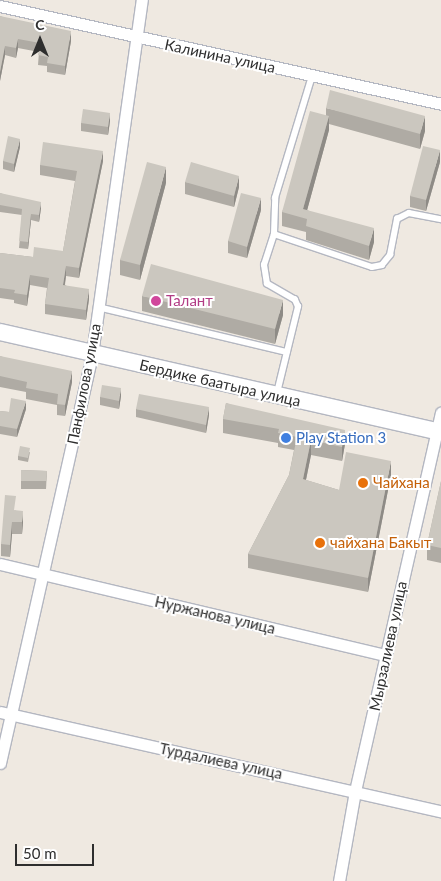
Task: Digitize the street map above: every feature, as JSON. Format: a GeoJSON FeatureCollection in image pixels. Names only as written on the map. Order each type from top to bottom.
{"type":"FeatureCollection","features":[{"type":"Feature","properties":{"kind":"street","name":"Панфилова улица"},"geometry":{"type":"LineString","coordinates":[[0,763],[92,354],[135,37],[142,0]]}},
{"type":"Feature","properties":{"kind":"street","name":"Калинина улица"},"geometry":{"type":"LineString","coordinates":[[0,6],[441,104]]}},
{"type":"Feature","properties":{"kind":"street","name":"Бердике баатыра улица"},"geometry":{"type":"LineString","coordinates":[[0,332],[439,432]]}},
{"type":"Feature","properties":{"kind":"street","name":"Мырзалиева улица"},"geometry":{"type":"LineString","coordinates":[[338,881],[355,791],[439,432],[441,413]]}},
{"type":"Feature","properties":{"kind":"street","name":"Нуржанова улица"},"geometry":{"type":"LineString","coordinates":[[0,564],[386,655]]}},
{"type":"Feature","properties":{"kind":"street","name":"Турдалиева улица"},"geometry":{"type":"LineString","coordinates":[[0,712],[441,811]]}},
{"type":"Feature","properties":{"kind":"lane"},"geometry":{"type":"LineString","coordinates":[[276,396],[298,307],[295,300],[268,284],[264,276],[264,265],[274,234],[275,198],[312,76]]}},
{"type":"Feature","properties":{"kind":"lane"},"geometry":{"type":"LineString","coordinates":[[274,234],[372,267],[382,265],[390,255],[397,219],[409,213],[441,218]]}},
{"type":"Feature","properties":{"kind":"lane"},"geometry":{"type":"LineString","coordinates":[[98,307],[287,352]]}},
{"type":"Feature","properties":{"kind":"building"},"geometry":{"type":"Polygon","coordinates":[[[0,16],[71,31],[65,66],[47,63],[48,57],[38,55],[40,43],[18,39],[16,48],[5,46],[0,72],[0,16]]]}},
{"type":"Feature","properties":{"kind":"building"},"geometry":{"type":"Polygon","coordinates":[[[330,90],[425,116],[420,134],[326,108],[330,90]]]}},
{"type":"Feature","properties":{"kind":"building"},"geometry":{"type":"Polygon","coordinates":[[[83,109],[110,113],[108,127],[81,123],[83,109]]]}},
{"type":"Feature","properties":{"kind":"building"},"geometry":{"type":"Polygon","coordinates":[[[310,111],[329,116],[303,209],[374,228],[369,246],[306,226],[307,219],[282,212],[310,111]]]}},
{"type":"Feature","properties":{"kind":"building"},"geometry":{"type":"Polygon","coordinates":[[[8,136],[20,139],[14,164],[3,161],[8,136]]]}},
{"type":"Feature","properties":{"kind":"building"},"geometry":{"type":"Polygon","coordinates":[[[43,142],[103,151],[79,268],[66,266],[63,285],[89,289],[86,310],[45,304],[49,278],[30,275],[27,295],[14,293],[15,290],[0,288],[0,253],[33,257],[34,247],[63,251],[77,171],[40,165],[43,142]]]}},
{"type":"Feature","properties":{"kind":"building"},"geometry":{"type":"Polygon","coordinates":[[[423,146],[440,150],[426,200],[410,196],[423,146]]]}},
{"type":"Feature","properties":{"kind":"building"},"geometry":{"type":"Polygon","coordinates":[[[147,162],[166,167],[140,265],[120,260],[147,162]]]}},
{"type":"Feature","properties":{"kind":"building"},"geometry":{"type":"Polygon","coordinates":[[[191,162],[239,176],[234,196],[185,182],[191,162]]]}},
{"type":"Feature","properties":{"kind":"building"},"geometry":{"type":"Polygon","coordinates":[[[0,193],[41,202],[39,215],[31,214],[28,242],[19,241],[22,209],[0,205],[0,193]]]}},
{"type":"Feature","properties":{"kind":"building"},"geometry":{"type":"Polygon","coordinates":[[[241,193],[261,198],[247,247],[228,241],[241,193]]]}},
{"type":"Feature","properties":{"kind":"building"},"geometry":{"type":"Polygon","coordinates":[[[151,264],[283,300],[275,329],[142,296],[151,264]]]}},
{"type":"Feature","properties":{"kind":"building"},"geometry":{"type":"Polygon","coordinates":[[[0,356],[72,371],[65,405],[57,404],[58,394],[26,388],[27,382],[0,376],[0,356]]]}},
{"type":"Feature","properties":{"kind":"building"},"geometry":{"type":"Polygon","coordinates":[[[102,385],[121,388],[119,401],[100,397],[102,385]]]}},
{"type":"Feature","properties":{"kind":"building"},"geometry":{"type":"Polygon","coordinates":[[[139,394],[209,407],[206,425],[136,409],[139,394]]]}},
{"type":"Feature","properties":{"kind":"building"},"geometry":{"type":"Polygon","coordinates":[[[11,398],[26,401],[17,429],[0,426],[0,411],[9,412],[11,398]]]}},
{"type":"Feature","properties":{"kind":"building"},"geometry":{"type":"Polygon","coordinates":[[[226,403],[345,430],[342,447],[311,440],[303,479],[339,490],[346,452],[391,461],[368,578],[248,554],[289,475],[297,437],[278,433],[279,429],[223,419],[226,403]]]}},
{"type":"Feature","properties":{"kind":"building"},"geometry":{"type":"Polygon","coordinates":[[[20,446],[30,448],[28,458],[18,456],[20,446]]]}},
{"type":"Feature","properties":{"kind":"building"},"geometry":{"type":"Polygon","coordinates":[[[21,470],[47,471],[46,481],[21,481],[21,470]]]}},
{"type":"Feature","properties":{"kind":"building"},"geometry":{"type":"Polygon","coordinates":[[[441,481],[441,548],[427,545],[441,481]]]}},
{"type":"Feature","properties":{"kind":"building"},"geometry":{"type":"Polygon","coordinates":[[[5,495],[16,496],[14,510],[23,511],[22,522],[12,522],[10,545],[1,544],[5,495]]]}},
{"type":"Feature","properties":{"kind":"place","name":"Талант"},"geometry":{"type":"Point","coordinates":[156,301]}},
{"type":"Feature","properties":{"kind":"place","name":"Play Station 3"},"geometry":{"type":"Point","coordinates":[286,438]}},
{"type":"Feature","properties":{"kind":"place","name":"Чайхана"},"geometry":{"type":"Point","coordinates":[363,483]}},
{"type":"Feature","properties":{"kind":"place","name":"чайхана Бакыт"},"geometry":{"type":"Point","coordinates":[320,543]}}]}
